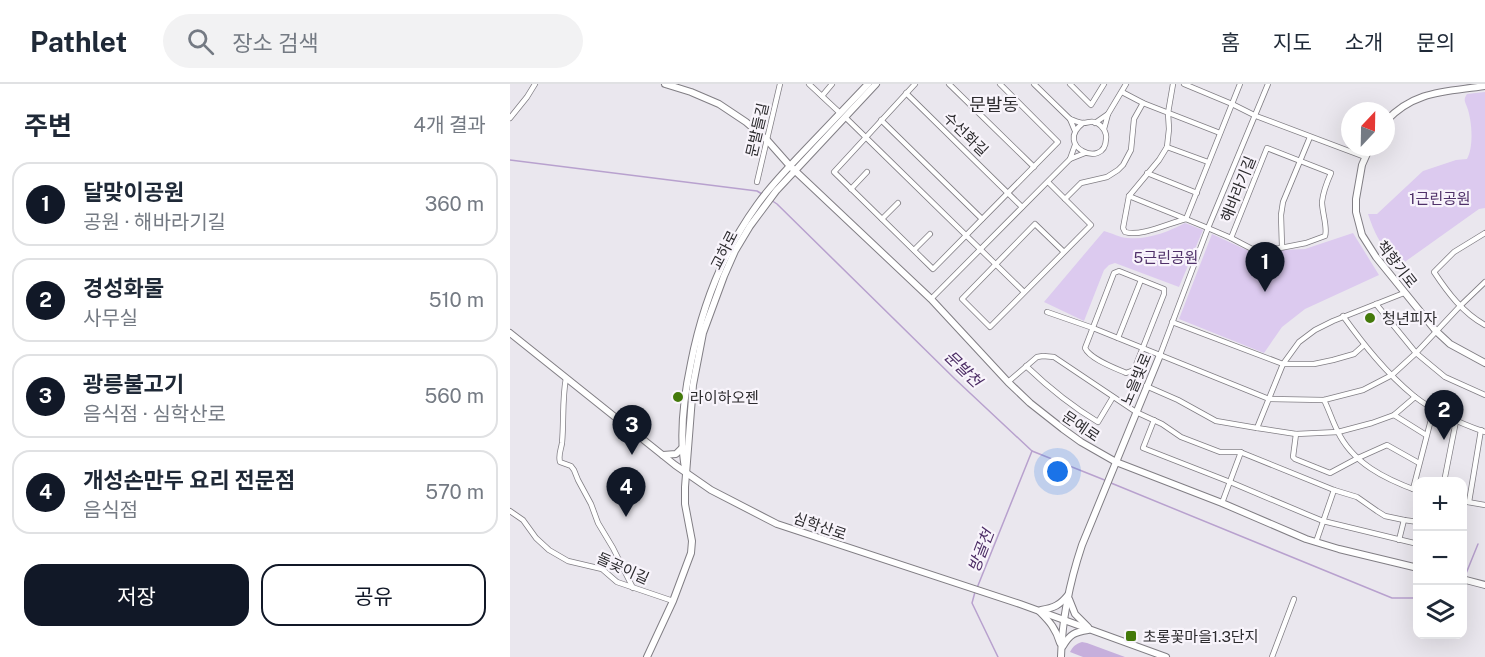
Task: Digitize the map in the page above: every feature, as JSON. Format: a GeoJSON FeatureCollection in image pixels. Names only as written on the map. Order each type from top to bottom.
{"type":"FeatureCollection","features":[{"type":"Feature","properties":{"kind":"street"},"geometry":{"type":"LineString","coordinates":[[510,118],[535,84]]}},
{"type":"Feature","properties":{"kind":"street"},"geometry":{"type":"LineString","coordinates":[[665,84],[692,92],[719,104],[767,140],[793,168]]}},
{"type":"Feature","properties":{"kind":"street","name":"문발들길"},"geometry":{"type":"LineString","coordinates":[[757,182],[780,84]]}},
{"type":"Feature","properties":{"kind":"street"},"geometry":{"type":"LineString","coordinates":[[809,84],[1024,292]]}},
{"type":"Feature","properties":{"kind":"street"},"geometry":{"type":"LineString","coordinates":[[822,96],[832,84]]}},
{"type":"Feature","properties":{"kind":"street","name":"교하로"},"geometry":{"type":"LineString","coordinates":[[647,657],[688,563],[692,541],[685,504],[683,447],[685,401],[697,331],[706,302],[740,231],[774,189],[868,84]]}},
{"type":"Feature","properties":{"kind":"street","name":"교하로"},"geometry":{"type":"LineString","coordinates":[[842,115],[876,84]]}},
{"type":"Feature","properties":{"kind":"street"},"geometry":{"type":"LineString","coordinates":[[915,84],[834,172],[933,269],[1059,142],[1000,84]]}},
{"type":"Feature","properties":{"kind":"street","name":"수선화길"},"geometry":{"type":"LineString","coordinates":[[949,84],[1034,166]]}},
{"type":"Feature","properties":{"kind":"street"},"geometry":{"type":"LineString","coordinates":[[1005,90],[1011,84]]}},
{"type":"Feature","properties":{"kind":"street"},"geometry":{"type":"LineString","coordinates":[[1034,84],[1070,119],[1079,150],[1094,154],[1102,148],[1106,138],[1104,129],[1108,114],[1126,84]]}},
{"type":"Feature","properties":{"kind":"street"},"geometry":{"type":"LineString","coordinates":[[1070,84],[1091,105],[1104,84]]}},
{"type":"Feature","properties":{"kind":"street"},"geometry":{"type":"LineString","coordinates":[[1173,84],[1168,113],[1167,147],[1129,196],[1123,228],[1125,232],[1142,232],[1186,219],[1240,84]]}},
{"type":"Feature","properties":{"kind":"street"},"geometry":{"type":"LineString","coordinates":[[1184,84],[1256,116],[1365,157]]}},
{"type":"Feature","properties":{"kind":"street","name":"노을빛로"},"geometry":{"type":"LineString","coordinates":[[1061,657],[1068,595],[1082,545],[1268,84]]}},
{"type":"Feature","properties":{"kind":"street"},"geometry":{"type":"LineString","coordinates":[[1395,113],[1417,98],[1485,86]]}},
{"type":"Feature","properties":{"kind":"street"},"geometry":{"type":"LineString","coordinates":[[1122,92],[1143,103],[1220,133]]}},
{"type":"Feature","properties":{"kind":"street","name":"수선화길"},"geometry":{"type":"LineString","coordinates":[[906,93],[1022,207]]}},
{"type":"Feature","properties":{"kind":"street"},"geometry":{"type":"LineString","coordinates":[[1065,199],[1081,183],[1107,177],[1123,165],[1131,150],[1134,119],[1143,103]]}},
{"type":"Feature","properties":{"kind":"street"},"geometry":{"type":"LineString","coordinates":[[1095,123],[1108,114]]}},
{"type":"Feature","properties":{"kind":"street"},"geometry":{"type":"LineString","coordinates":[[1070,119],[1083,123],[1095,123],[1104,129]]}},
{"type":"Feature","properties":{"kind":"street"},"geometry":{"type":"LineString","coordinates":[[881,120],[982,219]]}},
{"type":"Feature","properties":{"kind":"street"},"geometry":{"type":"LineString","coordinates":[[1075,131],[1083,123]]}},
{"type":"Feature","properties":{"kind":"street"},"geometry":{"type":"LineString","coordinates":[[1282,247],[1283,202],[1310,137]]}},
{"type":"Feature","properties":{"kind":"street"},"geometry":{"type":"LineString","coordinates":[[931,299],[1070,159],[1076,144]]}},
{"type":"Feature","properties":{"kind":"street"},"geometry":{"type":"LineString","coordinates":[[1167,147],[1208,162]]}},
{"type":"Feature","properties":{"kind":"street","name":"해바라기길"},"geometry":{"type":"LineString","coordinates":[[1129,196],[1208,228],[1252,249],[1265,251],[1306,243],[1325,236],[1327,232],[1324,222],[1323,198],[1331,173],[1267,148],[1231,238]]}},
{"type":"Feature","properties":{"kind":"street"},"geometry":{"type":"LineString","coordinates":[[1070,159],[1085,153]]}},
{"type":"Feature","properties":{"kind":"street","name":"책향기로"},"geometry":{"type":"LineString","coordinates":[[1365,157],[1359,176],[1356,212],[1368,247],[1436,331],[1450,344],[1485,363]]}},
{"type":"Feature","properties":{"kind":"street","name":"문예로"},"geometry":{"type":"LineString","coordinates":[[793,168],[931,299],[1030,404],[1063,429],[1116,462],[1316,542],[1413,567]]}},
{"type":"Feature","properties":{"kind":"street"},"geometry":{"type":"LineString","coordinates":[[851,189],[867,172]]}},
{"type":"Feature","properties":{"kind":"street"},"geometry":{"type":"LineString","coordinates":[[1147,173],[1197,193]]}},
{"type":"Feature","properties":{"kind":"street"},"geometry":{"type":"LineString","coordinates":[[1048,182],[1091,225],[990,327],[962,299],[1035,224],[1064,252]]}},
{"type":"Feature","properties":{"kind":"street"},"geometry":{"type":"LineString","coordinates":[[882,219],[898,203]]}},
{"type":"Feature","properties":{"kind":"street","name":"교하로"},"geometry":{"type":"LineString","coordinates":[[685,471],[688,459],[693,385],[703,333],[735,251],[761,204]]}},
{"type":"Feature","properties":{"kind":"street"},"geometry":{"type":"LineString","coordinates":[[1485,233],[1454,252],[1434,272],[1446,291],[1460,306],[1474,319],[1485,325]]}},
{"type":"Feature","properties":{"kind":"street"},"geometry":{"type":"LineString","coordinates":[[914,250],[930,234]]}},
{"type":"Feature","properties":{"kind":"street"},"geometry":{"type":"LineString","coordinates":[[1119,271],[1164,289],[1134,370],[1126,373],[1087,352],[1085,348],[1093,328],[1114,273],[1119,271]]}},
{"type":"Feature","properties":{"kind":"street"},"geometry":{"type":"LineString","coordinates":[[1118,338],[1141,280]]}},
{"type":"Feature","properties":{"kind":"street"},"geometry":{"type":"LineString","coordinates":[[1047,312],[1093,328],[1269,399],[1324,399],[1362,390],[1392,375],[1483,285]]}},
{"type":"Feature","properties":{"kind":"street"},"geometry":{"type":"LineString","coordinates":[[1257,429],[1283,364],[1299,342],[1315,330],[1343,316],[1404,292]]}},
{"type":"Feature","properties":{"kind":"street"},"geometry":{"type":"LineString","coordinates":[[1376,304],[1416,353],[1445,377],[1485,394]]}},
{"type":"Feature","properties":{"kind":"street"},"geometry":{"type":"LineString","coordinates":[[1343,316],[1379,363],[1415,397],[1456,421],[1483,431],[1469,502],[1485,505]]}},
{"type":"Feature","properties":{"kind":"street"},"geometry":{"type":"LineString","coordinates":[[1172,322],[1283,364],[1323,362],[1354,354],[1364,345]]}},
{"type":"Feature","properties":{"kind":"street","name":"심학산로"},"geometry":{"type":"LineString","coordinates":[[510,333],[675,465],[711,490],[777,524],[1038,610],[1166,657]]}},
{"type":"Feature","properties":{"kind":"street"},"geometry":{"type":"LineString","coordinates":[[1008,382],[1037,357],[1054,357],[1113,397],[1181,437],[1216,450],[1242,452],[1361,499],[1381,514],[1413,521]]}},
{"type":"Feature","properties":{"kind":"street"},"geometry":{"type":"LineString","coordinates":[[1026,366],[1058,395],[1098,422],[1113,397]]}},
{"type":"Feature","properties":{"kind":"street"},"geometry":{"type":"LineString","coordinates":[[566,378],[558,458],[560,462],[571,466],[574,470],[598,523],[633,588]]}},
{"type":"Feature","properties":{"kind":"street"},"geometry":{"type":"LineString","coordinates":[[1146,386],[1216,421],[1296,434],[1338,432],[1372,423],[1394,415],[1415,397]]}},
{"type":"Feature","properties":{"kind":"street"},"geometry":{"type":"LineString","coordinates":[[1324,399],[1338,432],[1351,452],[1372,470],[1393,482],[1413,489]]}},
{"type":"Feature","properties":{"kind":"street"},"geometry":{"type":"LineString","coordinates":[[1417,477],[1434,408]]}},
{"type":"Feature","properties":{"kind":"street"},"geometry":{"type":"LineString","coordinates":[[1394,415],[1426,435]]}},
{"type":"Feature","properties":{"kind":"street"},"geometry":{"type":"LineString","coordinates":[[1154,420],[1143,448],[1323,521],[1413,543]]}},
{"type":"Feature","properties":{"kind":"street"},"geometry":{"type":"LineString","coordinates":[[1445,477],[1456,421]]}},
{"type":"Feature","properties":{"kind":"street"},"geometry":{"type":"LineString","coordinates":[[1296,434],[1293,457],[1330,473],[1387,445],[1419,463]]}},
{"type":"Feature","properties":{"kind":"street"},"geometry":{"type":"LineString","coordinates":[[663,455],[676,454],[683,447]]}},
{"type":"Feature","properties":{"kind":"street"},"geometry":{"type":"LineString","coordinates":[[1222,503],[1242,452]]}},
{"type":"Feature","properties":{"kind":"street"},"geometry":{"type":"LineString","coordinates":[[1316,542],[1334,490]]}},
{"type":"Feature","properties":{"kind":"street","name":"돌곶이길"},"geometry":{"type":"LineString","coordinates":[[510,511],[523,520],[536,538],[549,550],[568,561],[602,569],[617,582],[673,601]]}},
{"type":"Feature","properties":{"kind":"street"},"geometry":{"type":"LineString","coordinates":[[1399,540],[1404,520]]}},
{"type":"Feature","properties":{"kind":"street"},"geometry":{"type":"LineString","coordinates":[[1467,580],[1485,585]]}},
{"type":"Feature","properties":{"kind":"street"},"geometry":{"type":"LineString","coordinates":[[1038,610],[1051,609],[1060,604],[1068,595],[1075,614],[1091,629]]}},
{"type":"Feature","properties":{"kind":"street"},"geometry":{"type":"LineString","coordinates":[[1272,657],[1294,599]]}},
{"type":"Feature","properties":{"kind":"street"},"geometry":{"type":"LineString","coordinates":[[1038,610],[1056,631],[1061,649]]}},
{"type":"Feature","properties":{"kind":"street"},"geometry":{"type":"LineString","coordinates":[[1061,649],[1072,634],[1091,629]]}},
{"type":"Feature","properties":{"kind":"green space","name":"1근린공원"},"geometry":{"type":"Polygon","coordinates":[[[1485,92],[1485,208],[1479,209],[1399,266],[1380,242],[1368,214],[1377,214],[1423,171],[1456,160],[1467,159],[1471,148],[1472,133],[1465,98],[1467,94],[1485,92]]]}},
{"type":"Feature","properties":{"kind":"green space","name":"5근린공원"},"geometry":{"type":"Polygon","coordinates":[[[1185,223],[1203,230],[1179,287],[1115,263],[1104,270],[1084,321],[1044,302],[1104,231],[1125,238],[1143,238],[1185,223]]]}},
{"type":"Feature","properties":{"kind":"green space"},"geometry":{"type":"Polygon","coordinates":[[[1353,233],[1379,275],[1305,309],[1282,327],[1264,353],[1179,319],[1212,234],[1253,253],[1264,254],[1305,249],[1353,233]]]}},
{"type":"Feature","properties":{"kind":"shaded area"},"geometry":{"type":"Polygon","coordinates":[[[1082,642],[1125,657],[1083,657],[1070,652],[1082,642]]]}},
{"type":"Feature","properties":{"kind":"waterway","name":"문발천"},"geometry":{"type":"LineString","coordinates":[[510,160],[757,191],[762,194]]}},
{"type":"Feature","properties":{"kind":"waterway","name":"문발천"},"geometry":{"type":"LineString","coordinates":[[771,200],[1032,451],[1107,481]]}},
{"type":"Feature","properties":{"kind":"waterway","name":"방골천"},"geometry":{"type":"LineString","coordinates":[[977,588],[1032,451]]}},
{"type":"Feature","properties":{"kind":"waterway","name":"문발천"},"geometry":{"type":"LineString","coordinates":[[1111,483],[1392,598],[1413,598]]}},
{"type":"Feature","properties":{"kind":"waterway","name":"문발천"},"geometry":{"type":"LineString","coordinates":[[1467,571],[1478,544]]}},
{"type":"Feature","properties":{"kind":"waterway","name":"방골천"},"geometry":{"type":"LineString","coordinates":[[975,592],[972,603],[998,657]]}},
{"type":"Feature","properties":{"kind":"place","name":"달맞이공원"},"geometry":{"type":"Point","coordinates":[1265,292]}},
{"type":"Feature","properties":{"kind":"place","name":"청년피자"},"geometry":{"type":"Point","coordinates":[1370,318]}},
{"type":"Feature","properties":{"kind":"place","name":"라이하오젠"},"geometry":{"type":"Point","coordinates":[678,397]}},
{"type":"Feature","properties":{"kind":"place","name":"경성화물"},"geometry":{"type":"Point","coordinates":[1444,440]}},
{"type":"Feature","properties":{"kind":"place","name":"광릉불고기"},"geometry":{"type":"Point","coordinates":[632,455]}},
{"type":"Feature","properties":{"kind":"place","name":"개성손만두 요리 전문점"},"geometry":{"type":"Point","coordinates":[626,517]}},
{"type":"Feature","properties":{"kind":"place","name":"초롱꽃마을1.3단지"},"geometry":{"type":"Point","coordinates":[1131,636]}},
{"type":"Feature","properties":{"kind":"district","name":"문발동"},"geometry":{"type":"Point","coordinates":[994,104]}}]}
